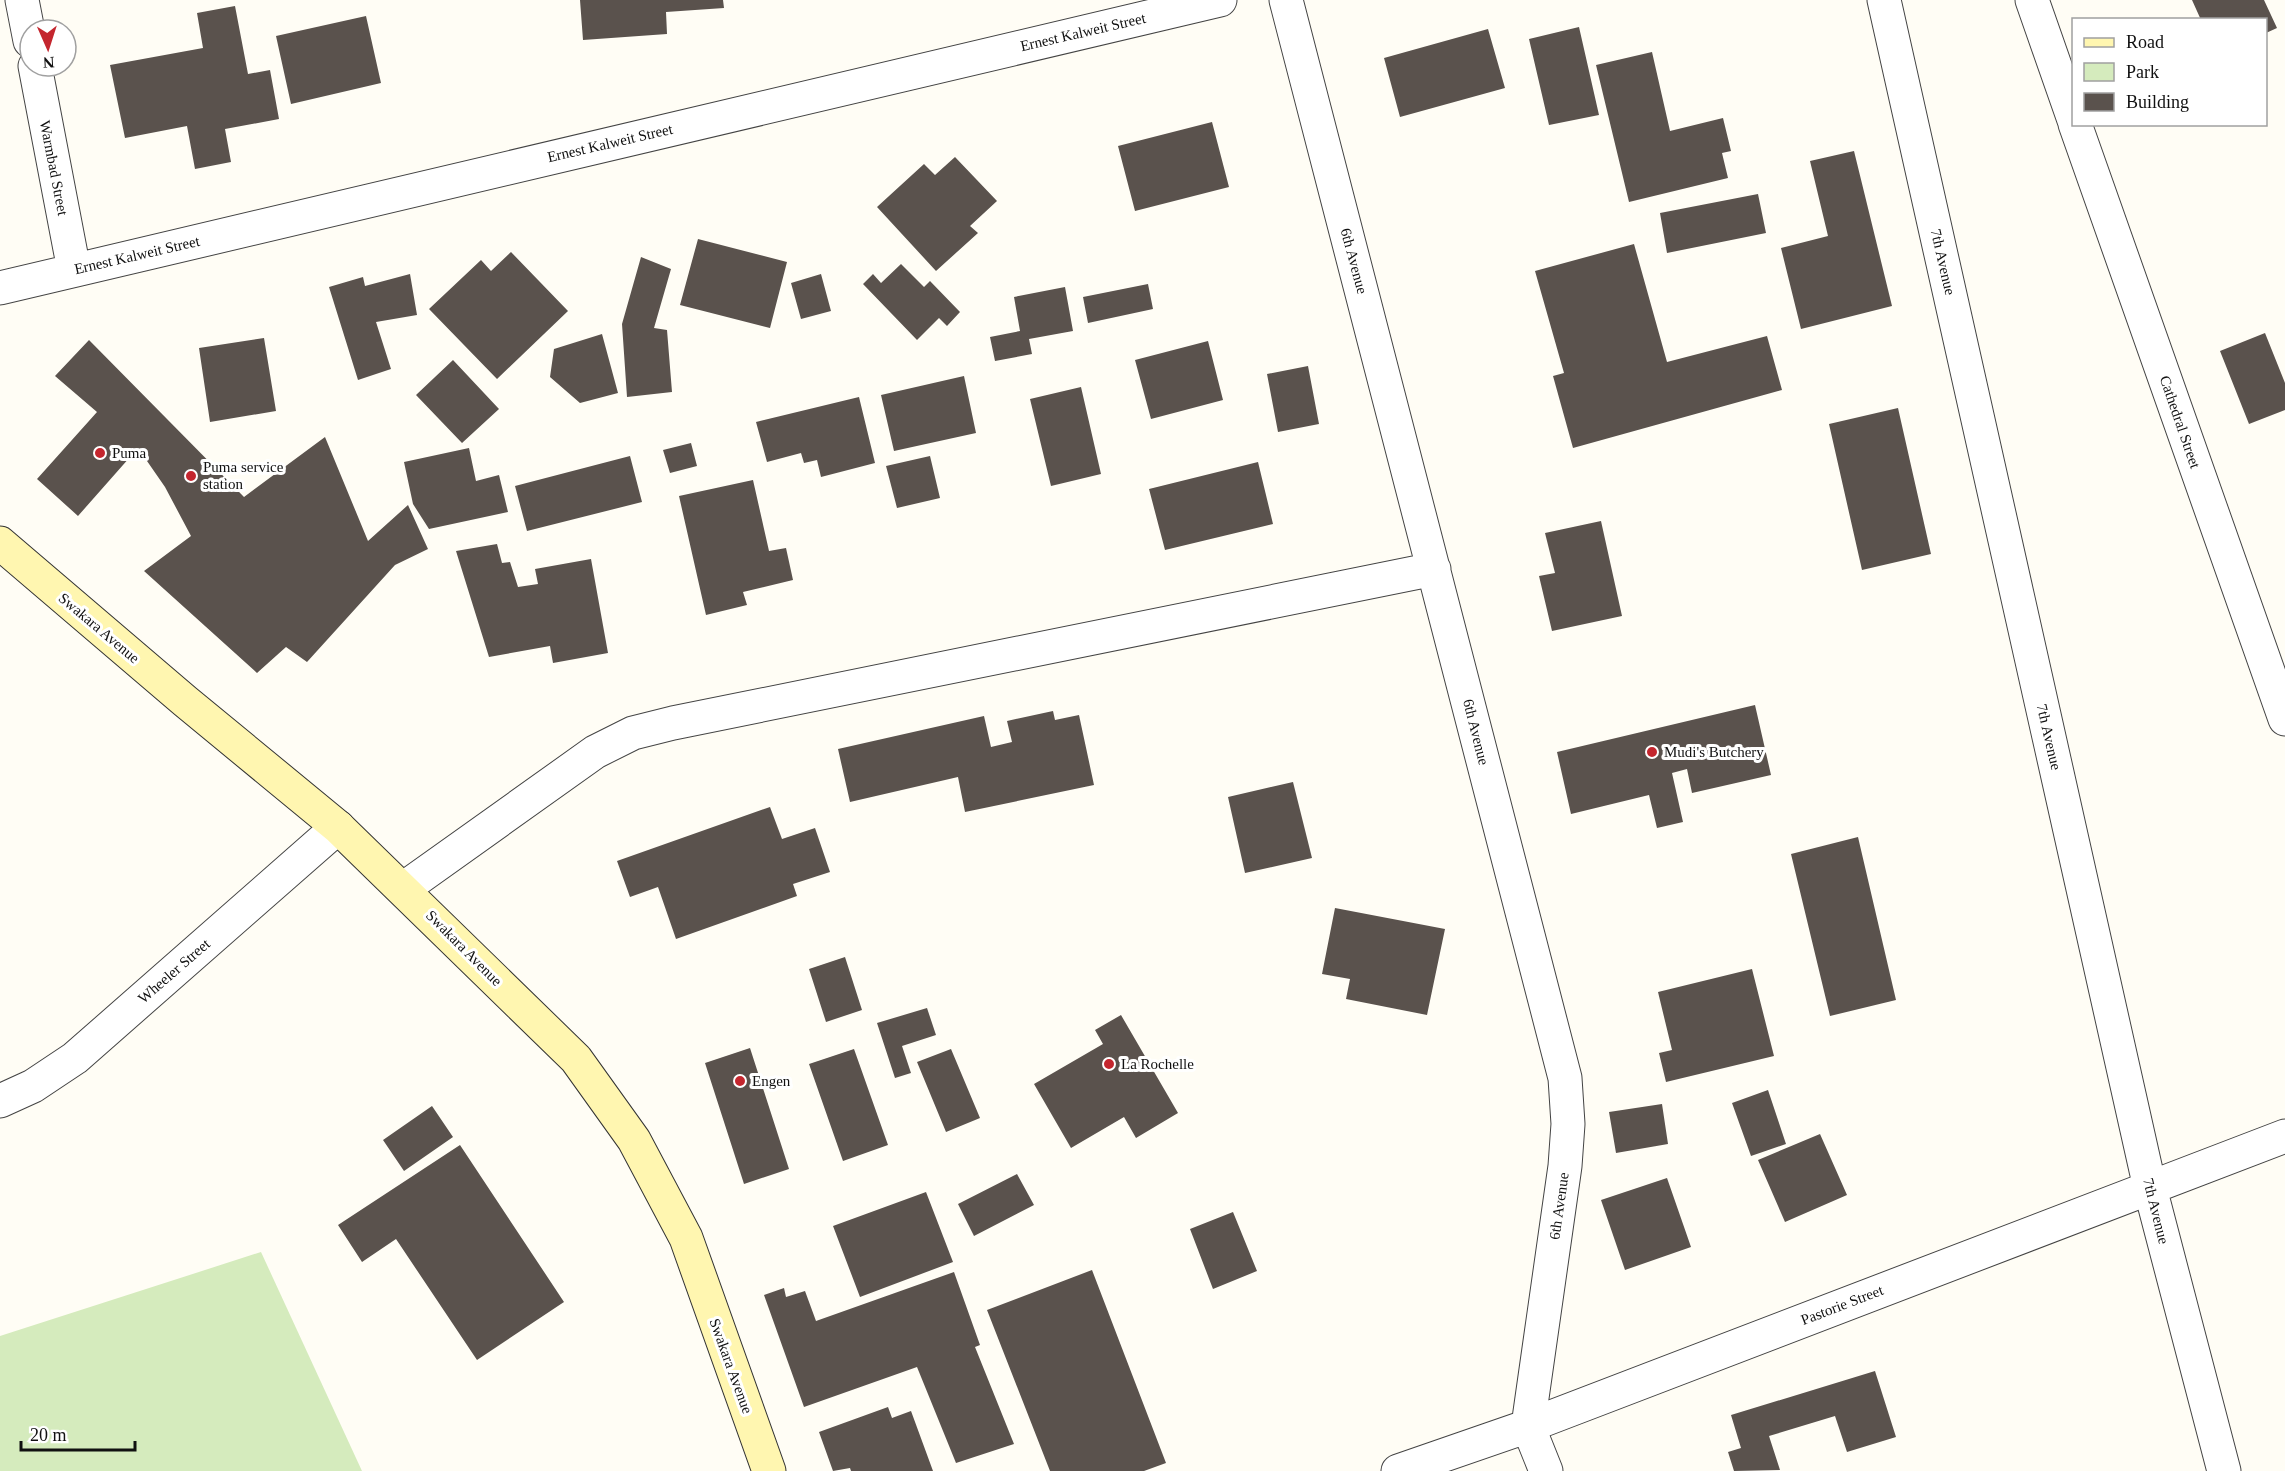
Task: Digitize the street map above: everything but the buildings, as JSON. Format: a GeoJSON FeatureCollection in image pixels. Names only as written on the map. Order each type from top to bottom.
{"type":"FeatureCollection","features":[{"type":"Feature","properties":{"kind":"street"},"geometry":{"type":"LineString","coordinates":[[22,0],[26,18]]}},
{"type":"Feature","properties":{"kind":"street","name":"Ernest Kalweit Street"},"geometry":{"type":"LineString","coordinates":[[0,288],[1220,0]]}},
{"type":"Feature","properties":{"kind":"street","name":"6th Avenue"},"geometry":{"type":"LineString","coordinates":[[1286,0],[1565,1078],[1568,1124],[1565,1166],[1528,1426],[1546,1471]]}},
{"type":"Feature","properties":{"kind":"street","name":"7th Avenue"},"geometry":{"type":"LineString","coordinates":[[1884,0],[2150,1188],[2223,1471]]}},
{"type":"Feature","properties":{"kind":"street"},"geometry":{"type":"LineString","coordinates":[[2032,0],[2072,117]]}},
{"type":"Feature","properties":{"kind":"street","name":"Warmbad Street"},"geometry":{"type":"LineString","coordinates":[[37,78],[74,270]]}},
{"type":"Feature","properties":{"kind":"street","name":"Cathedral Street"},"geometry":{"type":"LineString","coordinates":[[2076,126],[2285,719]]}},
{"type":"Feature","properties":{"kind":"street","name":"Swakara Avenue"},"geometry":{"type":"LineString","coordinates":[[0,543],[185,701],[338,827],[576,1059],[634,1140],[686,1238],[769,1471]]}},
{"type":"Feature","properties":{"kind":"street"},"geometry":{"type":"LineString","coordinates":[[403,889],[595,752],[633,733],[696,718],[1434,569]]}},
{"type":"Feature","properties":{"kind":"street","name":"Wheeler Street"},"geometry":{"type":"LineString","coordinates":[[0,1101],[33,1086],[75,1058],[338,827]]}},
{"type":"Feature","properties":{"kind":"street","name":"Pastorie Street"},"geometry":{"type":"LineString","coordinates":[[1398,1471],[1528,1426],[2285,1136]]}},
{"type":"Feature","properties":{"kind":"green space"},"geometry":{"type":"Polygon","coordinates":[[[261,1252],[362,1471],[0,1471],[0,1336],[261,1252]]]}},
{"type":"Feature","properties":{"kind":"place","name":"Puma"},"geometry":{"type":"Point","coordinates":[100,453]}},
{"type":"Feature","properties":{"kind":"place","name":"Puma service station"},"geometry":{"type":"Point","coordinates":[191,476]}},
{"type":"Feature","properties":{"kind":"place","name":"Mudi's Butchery"},"geometry":{"type":"Point","coordinates":[1652,752]}},
{"type":"Feature","properties":{"kind":"place","name":"La Rochelle"},"geometry":{"type":"Point","coordinates":[1109,1064]}},
{"type":"Feature","properties":{"kind":"place","name":"Engen"},"geometry":{"type":"Point","coordinates":[740,1081]}}]}
